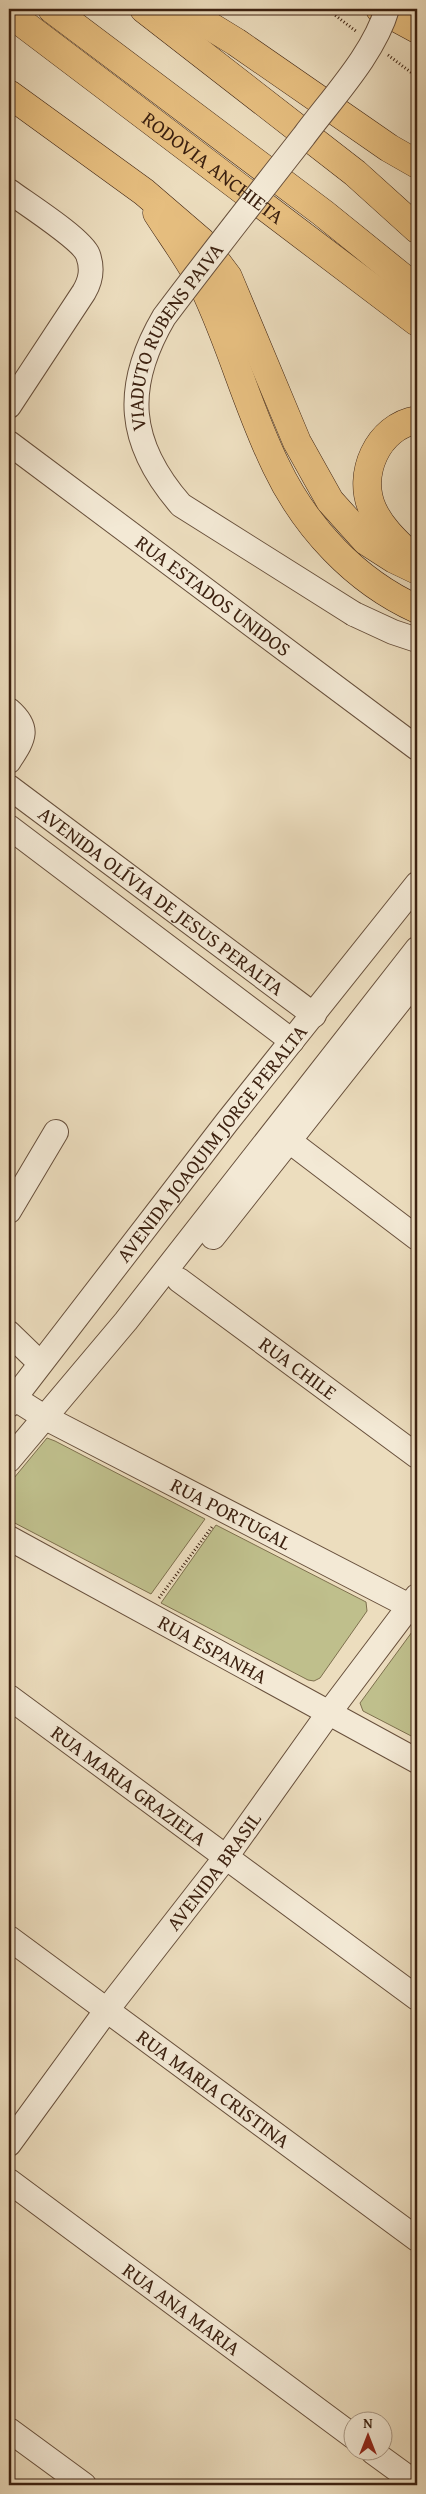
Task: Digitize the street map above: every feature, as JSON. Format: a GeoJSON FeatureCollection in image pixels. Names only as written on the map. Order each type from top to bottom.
{"type":"FeatureCollection","features":[{"type":"Feature","properties":{"kind":"main road","name":"RODOVIA ANCHIETA"},"geometry":{"type":"LineString","coordinates":[[52,9],[323,213],[417,289]]}},
{"type":"Feature","properties":{"kind":"main road"},"geometry":{"type":"LineString","coordinates":[[144,9],[355,173],[417,229]]}},
{"type":"Feature","properties":{"kind":"main road"},"geometry":{"type":"LineString","coordinates":[[182,9],[288,76],[417,164]]}},
{"type":"Feature","properties":{"kind":"main road"},"geometry":{"type":"LineString","coordinates":[[380,9],[417,29]]}},
{"type":"Feature","properties":{"kind":"main road","name":"RODOVIA ANCHIETA"},"geometry":{"type":"LineString","coordinates":[[9,13],[417,322]]}},
{"type":"Feature","properties":{"kind":"main road"},"geometry":{"type":"LineString","coordinates":[[9,94],[144,192],[201,240],[228,277],[300,449],[330,501],[366,541],[394,559],[417,570]]}},
{"type":"Feature","properties":{"kind":"main road"},"geometry":{"type":"LineString","coordinates":[[144,192],[205,290],[275,466],[291,495],[331,547],[355,569],[382,589],[417,609]]}},
{"type":"Feature","properties":{"kind":"main road"},"geometry":{"type":"LineString","coordinates":[[417,420],[395,429],[383,438],[373,455],[368,472],[368,491],[372,509],[384,528],[417,562]]}},
{"type":"Feature","properties":{"kind":"street","name":"VIADUTO RUBENS PAIVA"},"geometry":{"type":"LineString","coordinates":[[387,9],[382,25],[374,39],[340,88],[164,317],[149,342],[139,372],[136,403],[140,434],[147,458],[164,485],[181,505],[354,614],[393,632],[417,640]]}},
{"type":"Feature","properties":{"kind":"street"},"geometry":{"type":"LineString","coordinates":[[9,191],[75,240],[87,253],[91,266],[90,280],[84,292],[9,406]]}},
{"type":"Feature","properties":{"kind":"street","name":"RUA ESTADOS UNIDOS"},"geometry":{"type":"LineString","coordinates":[[9,444],[417,748]]}},
{"type":"Feature","properties":{"kind":"street"},"geometry":{"type":"LineString","coordinates":[[9,710],[19,718],[24,729],[22,742],[9,761]]}},
{"type":"Feature","properties":{"kind":"street","name":"AVENIDA OLÍVIA DE JESUS PERALTA"},"geometry":{"type":"LineString","coordinates":[[9,787],[314,1015]]}},
{"type":"Feature","properties":{"kind":"street","name":"AVENIDA OLÍVIA DE JESUS PERALTA"},"geometry":{"type":"LineString","coordinates":[[9,827],[292,1041]]}},
{"type":"Feature","properties":{"kind":"street"},"geometry":{"type":"LineString","coordinates":[[68,872],[89,846]]}},
{"type":"Feature","properties":{"kind":"street","name":"AVENIDA JOAQUIM JORGE PERALTA"},"geometry":{"type":"LineString","coordinates":[[11,1401],[417,884]]}},
{"type":"Feature","properties":{"kind":"street","name":"AVENIDA JOAQUIM JORGE PERALTA"},"geometry":{"type":"LineString","coordinates":[[173,1275],[417,949]]}},
{"type":"Feature","properties":{"kind":"street","name":"AVENIDA JOAQUIM JORGE PERALTA"},"geometry":{"type":"LineString","coordinates":[[9,1460],[126,1321],[173,1275],[288,1140],[415,985]]}},
{"type":"Feature","properties":{"kind":"street"},"geometry":{"type":"LineString","coordinates":[[9,1211],[56,1132]]}},
{"type":"Feature","properties":{"kind":"street"},"geometry":{"type":"LineString","coordinates":[[288,1140],[417,1238]]}},
{"type":"Feature","properties":{"kind":"street","name":"RUA CHILE"},"geometry":{"type":"LineString","coordinates":[[173,1275],[417,1456]]}},
{"type":"Feature","properties":{"kind":"street"},"geometry":{"type":"LineString","coordinates":[[9,1333],[40,1363]]}},
{"type":"Feature","properties":{"kind":"street","name":"RUA PORTUGAL"},"geometry":{"type":"LineString","coordinates":[[11,1401],[224,1510],[415,1604]]}},
{"type":"Feature","properties":{"kind":"street","name":"RUA ESPANHA"},"geometry":{"type":"LineString","coordinates":[[9,1538],[417,1761]]}},
{"type":"Feature","properties":{"kind":"street","name":"AVENIDA BRASIL"},"geometry":{"type":"LineString","coordinates":[[9,2144],[106,2012],[226,1857],[328,1714],[415,1604]]}},
{"type":"Feature","properties":{"kind":"street","name":"RUA MARIA GRAZIELA"},"geometry":{"type":"LineString","coordinates":[[9,1696],[417,1998]]}},
{"type":"Feature","properties":{"kind":"street","name":"RUA MARIA CRISTINA"},"geometry":{"type":"LineString","coordinates":[[9,1938],[106,2012],[417,2239]]}},
{"type":"Feature","properties":{"kind":"street","name":"RUA ANA MARIA"},"geometry":{"type":"LineString","coordinates":[[9,2181],[344,2430]]}},
{"type":"Feature","properties":{"kind":"street"},"geometry":{"type":"LineString","coordinates":[[9,2430],[84,2485]]}},
{"type":"Feature","properties":{"kind":"street"},"geometry":{"type":"LineString","coordinates":[[387,2462],[417,2484]]}},
{"type":"Feature","properties":{"kind":"path"},"geometry":{"type":"LineString","coordinates":[[147,1614],[224,1510]]}},
{"type":"Feature","properties":{"kind":"green space"},"geometry":{"type":"Polygon","coordinates":[[[47,1438],[205,1519],[151,1594],[9,1520],[9,1484],[47,1438]]]}},
{"type":"Feature","properties":{"kind":"green space"},"geometry":{"type":"Polygon","coordinates":[[[216,1525],[366,1602],[367,1611],[320,1678],[314,1681],[308,1680],[161,1603],[216,1525]]]}},
{"type":"Feature","properties":{"kind":"green space"},"geometry":{"type":"Polygon","coordinates":[[[417,1631],[417,1739],[363,1711],[360,1703],[412,1632],[417,1631]]]}}]}
